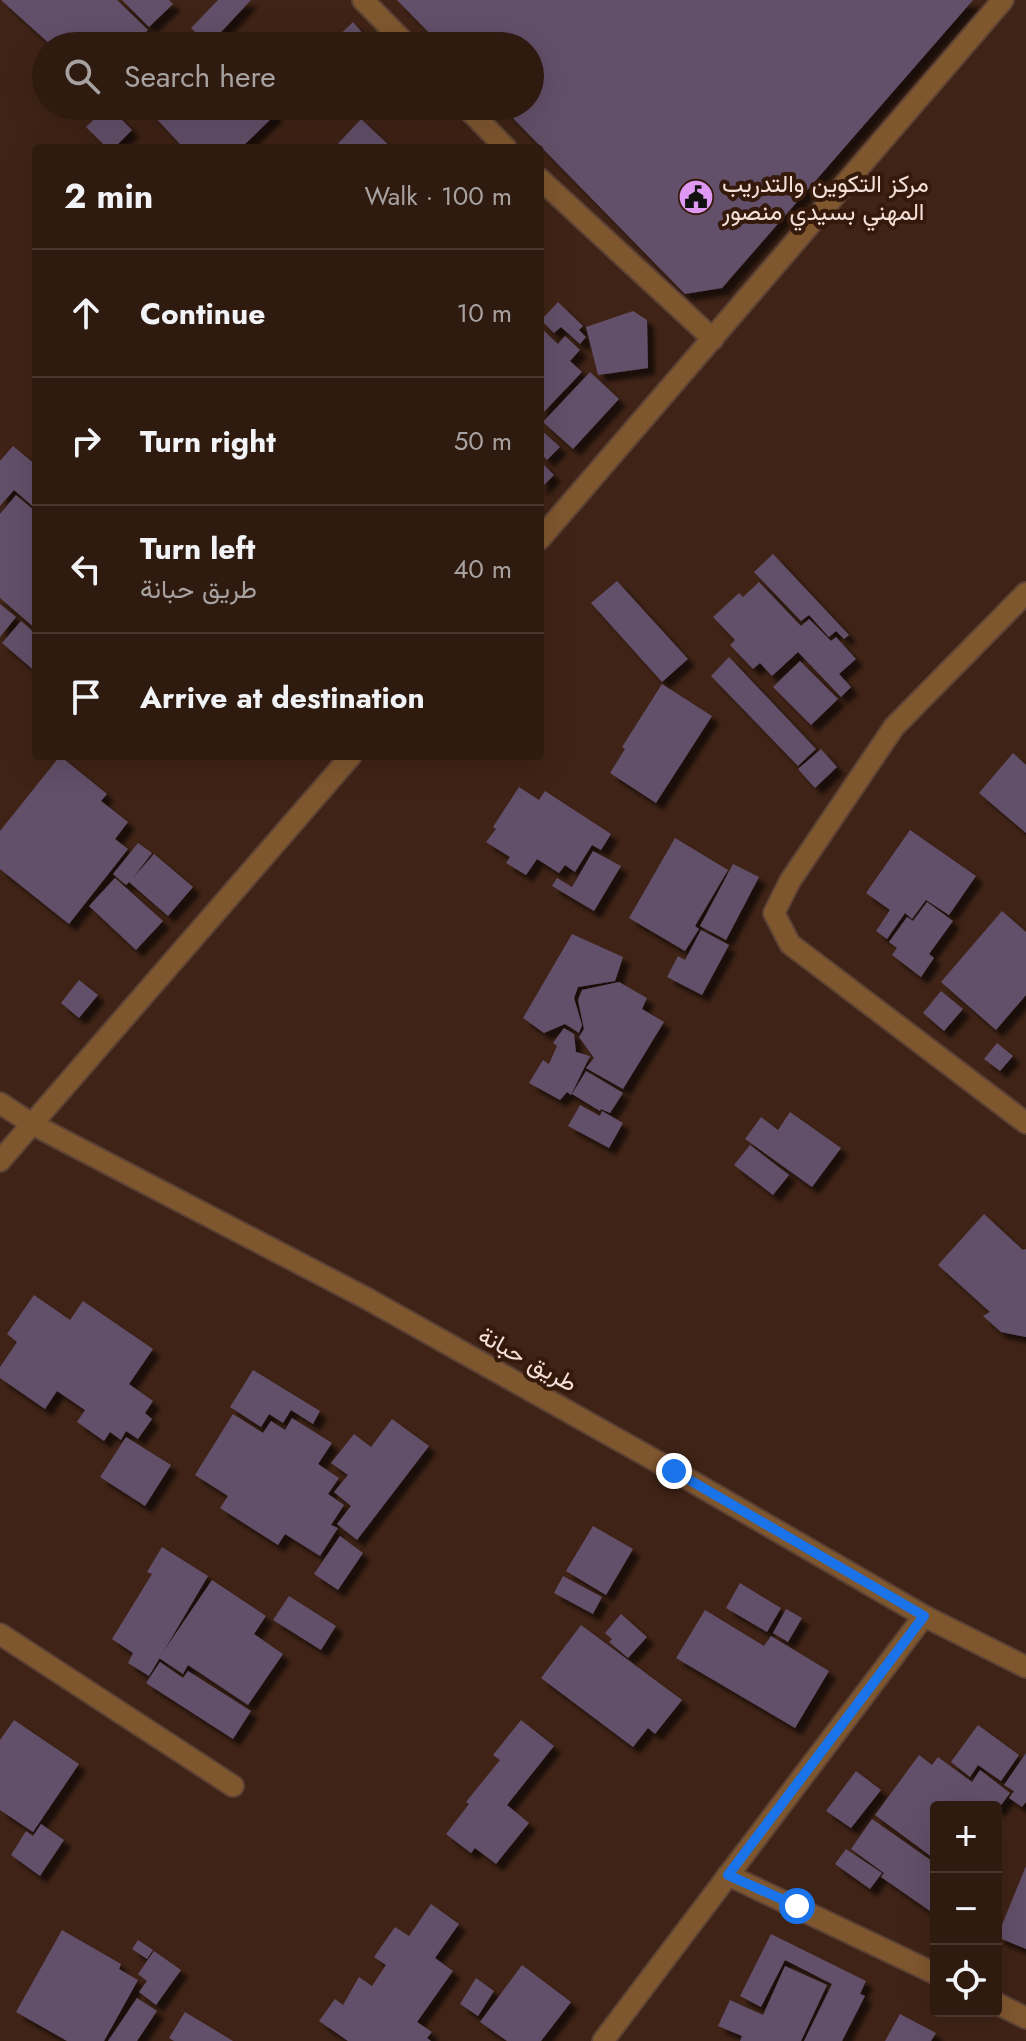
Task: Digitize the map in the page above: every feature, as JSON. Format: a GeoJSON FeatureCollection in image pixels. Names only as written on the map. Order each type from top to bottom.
{"type":"FeatureCollection","features":[{"type":"Feature","properties":{"kind":"street"},"geometry":{"type":"LineString","coordinates":[[363,0],[394,32]]}},
{"type":"Feature","properties":{"kind":"street"},"geometry":{"type":"LineString","coordinates":[[544,534],[1003,0]]}},
{"type":"Feature","properties":{"kind":"street"},"geometry":{"type":"LineString","coordinates":[[479,120],[502,144]]}},
{"type":"Feature","properties":{"kind":"street"},"geometry":{"type":"LineString","coordinates":[[544,183],[713,339]]}},
{"type":"Feature","properties":{"kind":"street"},"geometry":{"type":"LineString","coordinates":[[1026,593],[894,727],[790,881],[774,913],[790,944],[1026,1123]]}},
{"type":"Feature","properties":{"kind":"street"},"geometry":{"type":"LineString","coordinates":[[0,1161],[348,760]]}},
{"type":"Feature","properties":{"kind":"street","name":"طريق حبانة"},"geometry":{"type":"LineString","coordinates":[[0,1103],[32,1124],[366,1298],[924,1616],[1026,1667]]}},
{"type":"Feature","properties":{"kind":"street"},"geometry":{"type":"LineString","coordinates":[[603,2041],[924,1616]]}},
{"type":"Feature","properties":{"kind":"street"},"geometry":{"type":"LineString","coordinates":[[0,1634],[233,1786]]}},
{"type":"Feature","properties":{"kind":"street"},"geometry":{"type":"LineString","coordinates":[[728,1875],[930,1971]]}},
{"type":"Feature","properties":{"kind":"street"},"geometry":{"type":"LineString","coordinates":[[1002,2006],[1026,2018]]}},
{"type":"Feature","properties":{"kind":"building"},"geometry":{"type":"Polygon","coordinates":[[[1,0],[117,0],[148,30],[146,32],[36,32],[1,0]]]}},
{"type":"Feature","properties":{"kind":"building"},"geometry":{"type":"Polygon","coordinates":[[[122,0],[169,0],[173,4],[149,27],[122,0]]]}},
{"type":"Feature","properties":{"kind":"building"},"geometry":{"type":"Polygon","coordinates":[[[218,0],[251,0],[221,32],[195,32],[191,28],[218,0]]]}},
{"type":"Feature","properties":{"kind":"building","name":"مركز التكوين والتدريب المهني بسيدي منصور"},"geometry":{"type":"Polygon","coordinates":[[[397,0],[973,0],[722,288],[685,294],[544,150],[544,144],[538,144],[515,120],[544,120],[544,32],[428,32],[397,0]]]}},
{"type":"Feature","properties":{"kind":"building"},"geometry":{"type":"Polygon","coordinates":[[[353,22],[362,32],[343,32],[353,22]]]}},
{"type":"Feature","properties":{"kind":"building"},"geometry":{"type":"Polygon","coordinates":[[[93,120],[122,120],[132,130],[118,144],[103,144],[86,127],[93,120]]]}},
{"type":"Feature","properties":{"kind":"building"},"geometry":{"type":"Polygon","coordinates":[[[158,120],[270,120],[245,144],[180,144],[158,120]]]}},
{"type":"Feature","properties":{"kind":"building"},"geometry":{"type":"Polygon","coordinates":[[[362,120],[388,144],[338,144],[362,120]]]}},
{"type":"Feature","properties":{"kind":"building"},"geometry":{"type":"Polygon","coordinates":[[[558,302],[583,326],[579,330],[586,337],[580,344],[561,327],[554,333],[544,323],[544,317],[558,302]]]}},
{"type":"Feature","properties":{"kind":"building"},"geometry":{"type":"Polygon","coordinates":[[[633,311],[647,320],[648,368],[598,375],[586,327],[633,311]]]}},
{"type":"Feature","properties":{"kind":"building"},"geometry":{"type":"Polygon","coordinates":[[[544,331],[558,344],[565,336],[580,350],[570,361],[582,372],[544,412],[544,331]]]}},
{"type":"Feature","properties":{"kind":"building"},"geometry":{"type":"Polygon","coordinates":[[[590,372],[619,399],[573,449],[544,421],[590,372]]]}},
{"type":"Feature","properties":{"kind":"building"},"geometry":{"type":"Polygon","coordinates":[[[544,433],[560,447],[547,460],[544,457],[544,433]]]}},
{"type":"Feature","properties":{"kind":"building"},"geometry":{"type":"Polygon","coordinates":[[[13,446],[32,462],[32,506],[14,490],[0,506],[0,461],[13,446]]]}},
{"type":"Feature","properties":{"kind":"building"},"geometry":{"type":"Polygon","coordinates":[[[544,465],[554,475],[544,485],[544,465]]]}},
{"type":"Feature","properties":{"kind":"building"},"geometry":{"type":"Polygon","coordinates":[[[16,495],[32,509],[32,626],[0,598],[0,514],[16,495]]]}},
{"type":"Feature","properties":{"kind":"building"},"geometry":{"type":"Polygon","coordinates":[[[773,554],[849,635],[844,639],[836,631],[829,637],[809,615],[801,621],[754,572],[773,554]]]}},
{"type":"Feature","properties":{"kind":"building"},"geometry":{"type":"Polygon","coordinates":[[[617,581],[688,659],[662,682],[591,603],[617,581]]]}},
{"type":"Feature","properties":{"kind":"building"},"geometry":{"type":"Polygon","coordinates":[[[759,582],[801,626],[809,619],[831,641],[836,637],[856,659],[839,674],[851,687],[841,697],[798,652],[772,676],[760,663],[753,669],[730,645],[735,640],[713,617],[739,593],[743,597],[759,582]]]}},
{"type":"Feature","properties":{"kind":"building"},"geometry":{"type":"Polygon","coordinates":[[[0,604],[16,617],[0,637],[0,604]]]}},
{"type":"Feature","properties":{"kind":"building"},"geometry":{"type":"Polygon","coordinates":[[[21,621],[32,631],[32,669],[2,643],[21,621]]]}},
{"type":"Feature","properties":{"kind":"building"},"geometry":{"type":"Polygon","coordinates":[[[729,657],[816,749],[798,766],[711,676],[729,657]]]}},
{"type":"Feature","properties":{"kind":"building"},"geometry":{"type":"Polygon","coordinates":[[[800,661],[838,699],[811,725],[773,687],[800,661]]]}},
{"type":"Feature","properties":{"kind":"building"},"geometry":{"type":"Polygon","coordinates":[[[662,684],[712,716],[656,803],[610,773],[625,749],[622,747],[662,684]]]}},
{"type":"Feature","properties":{"kind":"building"},"geometry":{"type":"Polygon","coordinates":[[[821,749],[837,767],[815,788],[798,769],[821,749]]]}},
{"type":"Feature","properties":{"kind":"building"},"geometry":{"type":"Polygon","coordinates":[[[1013,753],[1026,765],[1026,833],[979,793],[1013,753]]]}},
{"type":"Feature","properties":{"kind":"building"},"geometry":{"type":"Polygon","coordinates":[[[57,760],[65,760],[107,794],[101,801],[128,822],[115,839],[128,849],[69,924],[0,869],[0,831],[57,760]]]}},
{"type":"Feature","properties":{"kind":"building"},"geometry":{"type":"Polygon","coordinates":[[[519,787],[539,800],[545,791],[611,834],[601,850],[592,845],[575,872],[565,865],[559,873],[537,859],[526,875],[506,863],[510,857],[486,842],[519,787]]]}},
{"type":"Feature","properties":{"kind":"building"},"geometry":{"type":"Polygon","coordinates":[[[910,830],[976,876],[949,915],[926,900],[912,919],[905,913],[887,939],[876,931],[890,910],[866,893],[910,830]]]}},
{"type":"Feature","properties":{"kind":"building"},"geometry":{"type":"Polygon","coordinates":[[[675,838],[728,870],[695,926],[699,929],[685,951],[629,918],[675,838]]]}},
{"type":"Feature","properties":{"kind":"building"},"geometry":{"type":"Polygon","coordinates":[[[138,843],[152,853],[132,879],[154,854],[193,887],[168,916],[129,882],[126,885],[113,874],[138,843]]]}},
{"type":"Feature","properties":{"kind":"building"},"geometry":{"type":"Polygon","coordinates":[[[593,851],[621,866],[594,911],[552,886],[557,878],[572,887],[593,851]]]}},
{"type":"Feature","properties":{"kind":"building"},"geometry":{"type":"Polygon","coordinates":[[[733,864],[759,877],[726,940],[700,926],[733,864]]]}},
{"type":"Feature","properties":{"kind":"building"},"geometry":{"type":"Polygon","coordinates":[[[115,878],[163,921],[136,950],[89,906],[115,878]]]}},
{"type":"Feature","properties":{"kind":"building"},"geometry":{"type":"Polygon","coordinates":[[[927,902],[953,921],[929,954],[934,958],[921,977],[892,955],[897,948],[889,942],[907,917],[913,921],[927,902]]]}},
{"type":"Feature","properties":{"kind":"building"},"geometry":{"type":"Polygon","coordinates":[[[1002,911],[1026,932],[1026,995],[996,1030],[941,982],[1002,911]]]}},
{"type":"Feature","properties":{"kind":"building"},"geometry":{"type":"Polygon","coordinates":[[[701,930],[729,945],[702,995],[667,977],[678,956],[685,960],[701,930]]]}},
{"type":"Feature","properties":{"kind":"building"},"geometry":{"type":"Polygon","coordinates":[[[572,934],[623,957],[615,981],[578,987],[574,998],[582,1025],[579,1033],[565,1024],[544,1033],[523,1018],[572,934]]]}},
{"type":"Feature","properties":{"kind":"building"},"geometry":{"type":"Polygon","coordinates":[[[79,980],[98,995],[79,1018],[61,1003],[79,980]]]}},
{"type":"Feature","properties":{"kind":"building"},"geometry":{"type":"Polygon","coordinates":[[[619,982],[647,998],[642,1009],[664,1022],[623,1089],[586,1068],[594,1058],[579,1037],[584,1029],[578,1000],[582,990],[619,982]]]}},
{"type":"Feature","properties":{"kind":"building"},"geometry":{"type":"Polygon","coordinates":[[[941,991],[963,1009],[944,1031],[923,1013],[941,991]]]}},
{"type":"Feature","properties":{"kind":"building"},"geometry":{"type":"Polygon","coordinates":[[[564,1028],[574,1034],[576,1052],[590,1056],[571,1095],[567,1092],[560,1100],[529,1083],[543,1060],[549,1064],[557,1046],[553,1043],[564,1028]]]}},
{"type":"Feature","properties":{"kind":"building"},"geometry":{"type":"Polygon","coordinates":[[[997,1043],[1013,1056],[1000,1071],[984,1059],[997,1043]]]}},
{"type":"Feature","properties":{"kind":"building"},"geometry":{"type":"Polygon","coordinates":[[[586,1071],[623,1093],[610,1113],[600,1111],[572,1094],[586,1071]]]}},
{"type":"Feature","properties":{"kind":"building"},"geometry":{"type":"Polygon","coordinates":[[[580,1105],[600,1116],[602,1111],[623,1123],[609,1148],[568,1126],[580,1105]]]}},
{"type":"Feature","properties":{"kind":"building"},"geometry":{"type":"Polygon","coordinates":[[[790,1112],[841,1148],[812,1187],[745,1139],[761,1117],[778,1130],[790,1112]]]}},
{"type":"Feature","properties":{"kind":"building"},"geometry":{"type":"Polygon","coordinates":[[[750,1145],[789,1175],[773,1195],[734,1165],[750,1145]]]}},
{"type":"Feature","properties":{"kind":"building"},"geometry":{"type":"Polygon","coordinates":[[[984,1214],[1023,1250],[1026,1249],[1026,1337],[1001,1332],[983,1316],[990,1312],[938,1265],[984,1214]]]}},
{"type":"Feature","properties":{"kind":"building"},"geometry":{"type":"Polygon","coordinates":[[[34,1295],[70,1320],[83,1301],[153,1349],[129,1384],[153,1401],[145,1413],[152,1419],[138,1439],[126,1431],[121,1440],[110,1432],[104,1441],[77,1422],[85,1410],[57,1391],[45,1409],[0,1378],[0,1367],[17,1342],[7,1334],[34,1295]]]}},
{"type":"Feature","properties":{"kind":"building"},"geometry":{"type":"Polygon","coordinates":[[[253,1370],[320,1411],[313,1424],[291,1410],[283,1423],[269,1414],[261,1427],[230,1407],[253,1370]]]}},
{"type":"Feature","properties":{"kind":"building"},"geometry":{"type":"Polygon","coordinates":[[[233,1414],[263,1433],[271,1421],[285,1430],[292,1418],[332,1443],[318,1464],[339,1478],[328,1494],[344,1505],[331,1525],[338,1528],[320,1556],[285,1534],[278,1545],[220,1508],[228,1496],[195,1475],[233,1414]]]}},
{"type":"Feature","properties":{"kind":"building"},"geometry":{"type":"Polygon","coordinates":[[[392,1419],[429,1446],[357,1540],[337,1524],[351,1506],[334,1492],[348,1475],[331,1463],[354,1434],[371,1447],[392,1419]]]}},
{"type":"Feature","properties":{"kind":"building"},"geometry":{"type":"Polygon","coordinates":[[[126,1437],[171,1465],[145,1506],[100,1477],[126,1437]]]}},
{"type":"Feature","properties":{"kind":"building"},"geometry":{"type":"Polygon","coordinates":[[[593,1526],[633,1549],[606,1595],[566,1571],[593,1526]]]}},
{"type":"Feature","properties":{"kind":"building"},"geometry":{"type":"Polygon","coordinates":[[[340,1536],[363,1553],[338,1590],[314,1574],[340,1536]]]}},
{"type":"Feature","properties":{"kind":"building"},"geometry":{"type":"Polygon","coordinates":[[[162,1547],[208,1576],[149,1676],[128,1663],[133,1653],[112,1639],[152,1574],[147,1572],[162,1547]]]}},
{"type":"Feature","properties":{"kind":"building"},"geometry":{"type":"Polygon","coordinates":[[[563,1576],[602,1597],[593,1614],[554,1593],[563,1576]]]}},
{"type":"Feature","properties":{"kind":"building"},"geometry":{"type":"Polygon","coordinates":[[[212,1580],[266,1616],[254,1634],[283,1654],[248,1705],[188,1665],[183,1674],[159,1658],[212,1580]]]}},
{"type":"Feature","properties":{"kind":"building"},"geometry":{"type":"Polygon","coordinates":[[[740,1583],[781,1608],[767,1632],[726,1608],[740,1583]]]}},
{"type":"Feature","properties":{"kind":"building"},"geometry":{"type":"Polygon","coordinates":[[[289,1596],[336,1626],[321,1650],[273,1620],[289,1596]]]}},
{"type":"Feature","properties":{"kind":"building"},"geometry":{"type":"Polygon","coordinates":[[[786,1609],[802,1618],[788,1642],[773,1633],[786,1609]]]}},
{"type":"Feature","properties":{"kind":"building"},"geometry":{"type":"Polygon","coordinates":[[[705,1610],[764,1646],[771,1636],[829,1671],[795,1728],[676,1658],[705,1610]]]}},
{"type":"Feature","properties":{"kind":"building"},"geometry":{"type":"Polygon","coordinates":[[[621,1614],[647,1637],[628,1658],[609,1642],[612,1639],[605,1633],[621,1614]]]}},
{"type":"Feature","properties":{"kind":"building"},"geometry":{"type":"Polygon","coordinates":[[[581,1625],[682,1700],[655,1734],[648,1728],[633,1747],[541,1678],[581,1625]]]}},
{"type":"Feature","properties":{"kind":"building"},"geometry":{"type":"Polygon","coordinates":[[[160,1662],[183,1678],[188,1671],[251,1711],[233,1739],[146,1683],[160,1662]]]}},
{"type":"Feature","properties":{"kind":"building"},"geometry":{"type":"Polygon","coordinates":[[[14,1720],[79,1764],[33,1832],[0,1810],[0,1740],[14,1720]]]}},
{"type":"Feature","properties":{"kind":"building"},"geometry":{"type":"Polygon","coordinates":[[[521,1720],[554,1746],[507,1805],[529,1823],[496,1864],[475,1848],[471,1853],[446,1834],[469,1804],[466,1802],[500,1760],[493,1755],[521,1720]]]}},
{"type":"Feature","properties":{"kind":"building"},"geometry":{"type":"Polygon","coordinates":[[[978,1725],[1019,1755],[1001,1781],[978,1765],[970,1777],[951,1762],[978,1725]]]}},
{"type":"Feature","properties":{"kind":"building"},"geometry":{"type":"Polygon","coordinates":[[[1026,1753],[1026,1802],[1022,1807],[1009,1798],[1014,1791],[1004,1785],[1026,1753]]]}},
{"type":"Feature","properties":{"kind":"building"},"geometry":{"type":"Polygon","coordinates":[[[919,1755],[932,1765],[938,1757],[972,1782],[980,1770],[1010,1793],[1002,1804],[1002,1801],[930,1801],[930,1856],[875,1815],[919,1755]]]}},
{"type":"Feature","properties":{"kind":"building"},"geometry":{"type":"Polygon","coordinates":[[[856,1771],[881,1790],[851,1828],[826,1811],[856,1771]]]}},
{"type":"Feature","properties":{"kind":"building"},"geometry":{"type":"Polygon","coordinates":[[[872,1819],[930,1860],[930,1911],[881,1877],[884,1873],[851,1849],[872,1819]]]}},
{"type":"Feature","properties":{"kind":"building"},"geometry":{"type":"Polygon","coordinates":[[[41,1824],[64,1840],[40,1876],[11,1855],[26,1831],[33,1836],[41,1824]]]}},
{"type":"Feature","properties":{"kind":"building"},"geometry":{"type":"Polygon","coordinates":[[[846,1849],[882,1873],[870,1889],[835,1864],[846,1849]]]}},
{"type":"Feature","properties":{"kind":"building"},"geometry":{"type":"Polygon","coordinates":[[[1026,1866],[1026,1949],[1002,1939],[1002,1925],[1026,1866]]]}},
{"type":"Feature","properties":{"kind":"building"},"geometry":{"type":"Polygon","coordinates":[[[431,1904],[459,1924],[435,1958],[453,1971],[417,2022],[432,2032],[427,2038],[431,2041],[348,2041],[319,2021],[335,1999],[343,2005],[359,1977],[372,1986],[386,1965],[374,1957],[395,1927],[409,1936],[431,1904]]]}},
{"type":"Feature","properties":{"kind":"building"},"geometry":{"type":"Polygon","coordinates":[[[62,1930],[121,1964],[119,1969],[138,1980],[104,2041],[67,2041],[16,2012],[62,1930]]]}},
{"type":"Feature","properties":{"kind":"building"},"geometry":{"type":"Polygon","coordinates":[[[771,1934],[866,1981],[860,1994],[865,1996],[842,2041],[804,2041],[832,1984],[785,1960],[761,2007],[740,1996],[771,1934]]]}},
{"type":"Feature","properties":{"kind":"building"},"geometry":{"type":"Polygon","coordinates":[[[138,1940],[153,1950],[147,1959],[132,1949],[138,1940]]]}},
{"type":"Feature","properties":{"kind":"building"},"geometry":{"type":"Polygon","coordinates":[[[154,1951],[181,1970],[156,2005],[139,1992],[147,1981],[138,1974],[154,1951]]]}},
{"type":"Feature","properties":{"kind":"building"},"geometry":{"type":"Polygon","coordinates":[[[522,1965],[571,2002],[541,2041],[507,2041],[480,2022],[522,1965]]]}},
{"type":"Feature","properties":{"kind":"building"},"geometry":{"type":"Polygon","coordinates":[[[785,1966],[827,1985],[801,2041],[740,2041],[742,2036],[718,2026],[730,2000],[763,2015],[785,1966]]]}},
{"type":"Feature","properties":{"kind":"building"},"geometry":{"type":"Polygon","coordinates":[[[476,1978],[494,1991],[478,2016],[460,2004],[476,1978]]]}},
{"type":"Feature","properties":{"kind":"building"},"geometry":{"type":"Polygon","coordinates":[[[137,1998],[157,2011],[137,2041],[108,2041],[137,1998]]]}},
{"type":"Feature","properties":{"kind":"building"},"geometry":{"type":"Polygon","coordinates":[[[185,2012],[233,2041],[174,2041],[169,2038],[185,2012]]]}},
{"type":"Feature","properties":{"kind":"building"},"geometry":{"type":"Polygon","coordinates":[[[900,2014],[936,2033],[931,2041],[885,2041],[900,2014]]]}},
{"type":"Feature","properties":{"kind":"place","name":"مركز التكوين والتدريب المهني بسيدي منصور"},"geometry":{"type":"Point","coordinates":[696,197]}},
{"type":"Feature","properties":{"kind":"route"},"geometry":{"type":"LineString","coordinates":[[674,1471],[924,1616],[728,1875],[797,1906]]}}]}
